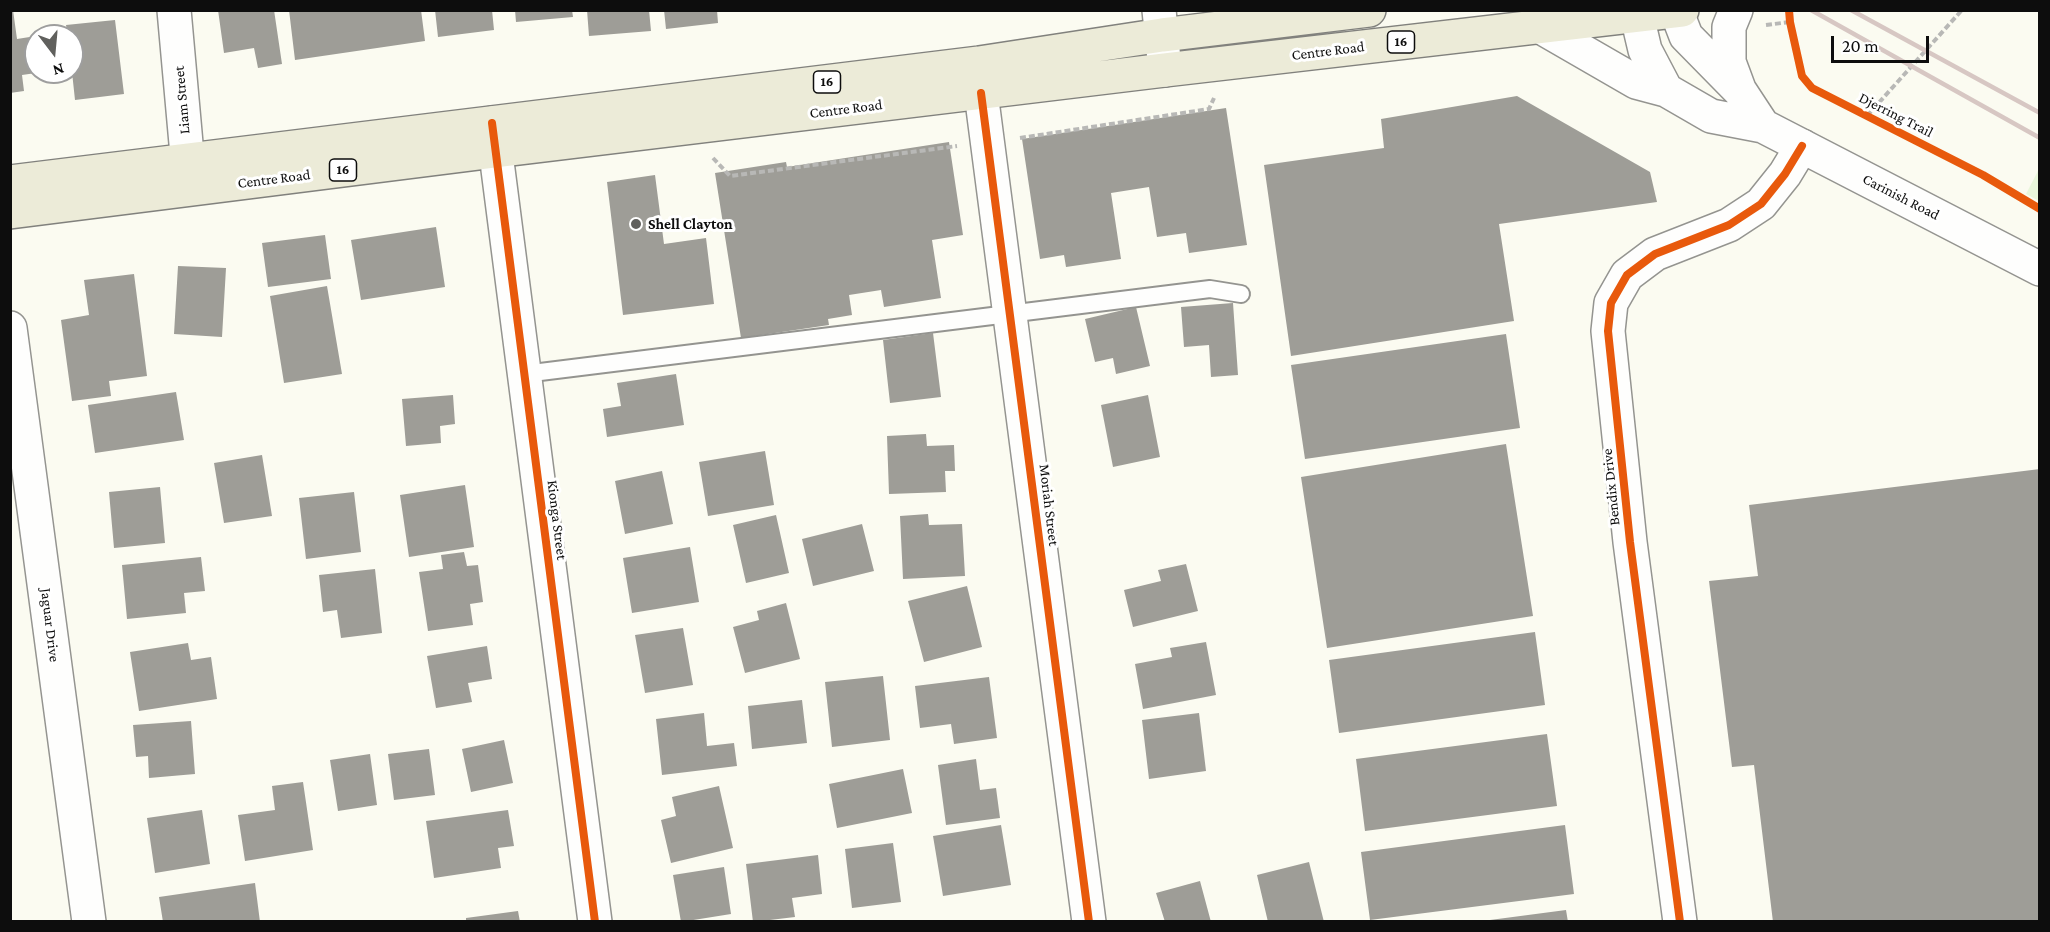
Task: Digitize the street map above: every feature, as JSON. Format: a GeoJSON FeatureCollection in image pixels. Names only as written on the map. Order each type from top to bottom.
{"type":"FeatureCollection","features":[{"type":"Feature","properties":{"kind":"main road","name":"Centre Road"},"geometry":{"type":"LineString","coordinates":[[10,182],[189,174],[493,137],[979,63],[1160,23],[1369,10]]}},
{"type":"Feature","properties":{"kind":"main road","name":"Centre Road"},"geometry":{"type":"LineString","coordinates":[[493,137],[981,93],[1638,13],[1682,10]]}},
{"type":"Feature","properties":{"kind":"main road","name":"Centre Road"},"geometry":{"type":"LineString","coordinates":[[10,212],[189,174]]}},
{"type":"Feature","properties":{"kind":"street","name":"Liam Street"},"geometry":{"type":"LineString","coordinates":[[174,10],[189,174]]}},
{"type":"Feature","properties":{"kind":"street","name":"Carinish Road"},"geometry":{"type":"LineString","coordinates":[[1676,11],[1686,36],[1740,91],[1763,126]]}},
{"type":"Feature","properties":{"kind":"street"},"geometry":{"type":"LineString","coordinates":[[1638,13],[1645,50],[1666,90]]}},
{"type":"Feature","properties":{"kind":"street"},"geometry":{"type":"LineString","coordinates":[[1740,91],[1729,62],[1729,27],[1746,19]]}},
{"type":"Feature","properties":{"kind":"street"},"geometry":{"type":"LineString","coordinates":[[1160,23],[1165,70]]}},
{"type":"Feature","properties":{"kind":"street","name":"Carinish Road"},"geometry":{"type":"LineString","coordinates":[[1539,26],[1636,82],[1666,90],[1711,116],[1763,126],[2040,269]]}},
{"type":"Feature","properties":{"kind":"street","name":"Moriah Street"},"geometry":{"type":"LineString","coordinates":[[981,93],[1089,921]]}},
{"type":"Feature","properties":{"kind":"street","name":"Kionga Street"},"geometry":{"type":"LineString","coordinates":[[493,137],[596,921]]}},
{"type":"Feature","properties":{"kind":"street","name":"Bendix Drive"},"geometry":{"type":"LineString","coordinates":[[1680,921],[1630,542],[1608,331],[1611,303],[1627,275],[1655,254],[1728,225],[1761,204],[1785,174],[1802,146]]}},
{"type":"Feature","properties":{"kind":"street","name":"Jaguar Drive"},"geometry":{"type":"LineString","coordinates":[[10,328],[88,921]]}},
{"type":"Feature","properties":{"kind":"lane"},"geometry":{"type":"LineString","coordinates":[[524,374],[1210,289],[1241,294]]}},
{"type":"Feature","properties":{"kind":"path"},"geometry":{"type":"LineString","coordinates":[[1789,10],[1792,33]]}},
{"type":"Feature","properties":{"kind":"path"},"geometry":{"type":"LineString","coordinates":[[1867,116],[1962,10]]}},
{"type":"Feature","properties":{"kind":"path"},"geometry":{"type":"LineString","coordinates":[[1746,19],[1790,22]]}},
{"type":"Feature","properties":{"kind":"path"},"geometry":{"type":"LineString","coordinates":[[708,153],[730,176],[988,142],[1209,109],[1218,89]]}},
{"type":"Feature","properties":{"kind":"green space"},"geometry":{"type":"Polygon","coordinates":[[[2039,169],[2039,201],[2026,194],[2039,169]]]}},
{"type":"Feature","properties":{"kind":"building"},"geometry":{"type":"Polygon","coordinates":[[[10,10],[13,10],[17,39],[24,38],[24,75],[22,75],[24,91],[10,93],[10,10]]]}},
{"type":"Feature","properties":{"kind":"building"},"geometry":{"type":"Polygon","coordinates":[[[218,10],[274,10],[282,64],[258,68],[254,48],[224,53],[218,10]]]}},
{"type":"Feature","properties":{"kind":"building"},"geometry":{"type":"Polygon","coordinates":[[[289,10],[421,10],[425,41],[295,60],[289,10]]]}},
{"type":"Feature","properties":{"kind":"building"},"geometry":{"type":"Polygon","coordinates":[[[435,10],[492,10],[494,30],[438,37],[435,10]]]}},
{"type":"Feature","properties":{"kind":"building"},"geometry":{"type":"Polygon","coordinates":[[[515,10],[572,10],[573,17],[516,22],[515,10]]]}},
{"type":"Feature","properties":{"kind":"building"},"geometry":{"type":"Polygon","coordinates":[[[587,10],[649,10],[651,31],[589,36],[587,10]]]}},
{"type":"Feature","properties":{"kind":"building"},"geometry":{"type":"Polygon","coordinates":[[[664,10],[717,10],[718,23],[666,29],[664,10]]]}},
{"type":"Feature","properties":{"kind":"building"},"geometry":{"type":"Polygon","coordinates":[[[115,20],[124,94],[75,100],[73,84],[84,84],[84,24],[76,24],[115,20]]]}},
{"type":"Feature","properties":{"kind":"building"},"geometry":{"type":"Polygon","coordinates":[[[1517,96],[1650,172],[1657,202],[1499,224],[1514,321],[1291,356],[1264,165],[1384,148],[1381,119],[1517,96]]]}},
{"type":"Feature","properties":{"kind":"building"},"geometry":{"type":"Polygon","coordinates":[[[1226,108],[1247,245],[1189,253],[1186,233],[1157,237],[1149,187],[1111,193],[1121,259],[1066,267],[1064,255],[1040,259],[1022,139],[1226,108]]]}},
{"type":"Feature","properties":{"kind":"building"},"geometry":{"type":"Polygon","coordinates":[[[949,142],[963,235],[932,240],[941,298],[884,307],[881,290],[849,295],[852,315],[828,319],[829,325],[741,338],[715,173],[786,162],[787,167],[949,142]]]}},
{"type":"Feature","properties":{"kind":"building"},"geometry":{"type":"Polygon","coordinates":[[[655,175],[664,244],[706,238],[714,304],[623,315],[607,182],[655,175]]]}},
{"type":"Feature","properties":{"kind":"building"},"geometry":{"type":"Polygon","coordinates":[[[436,227],[445,287],[361,300],[351,240],[436,227]]]}},
{"type":"Feature","properties":{"kind":"building"},"geometry":{"type":"Polygon","coordinates":[[[325,235],[331,279],[268,287],[262,243],[325,235]]]}},
{"type":"Feature","properties":{"kind":"building"},"geometry":{"type":"Polygon","coordinates":[[[178,266],[226,268],[222,337],[174,334],[178,266]]]}},
{"type":"Feature","properties":{"kind":"building"},"geometry":{"type":"Polygon","coordinates":[[[134,274],[147,376],[109,381],[111,396],[72,401],[61,320],[89,315],[84,280],[134,274]]]}},
{"type":"Feature","properties":{"kind":"building"},"geometry":{"type":"Polygon","coordinates":[[[327,286],[342,374],[284,383],[270,296],[327,286]]]}},
{"type":"Feature","properties":{"kind":"building"},"geometry":{"type":"Polygon","coordinates":[[[1233,303],[1238,375],[1211,377],[1209,345],[1184,347],[1181,307],[1233,303]]]}},
{"type":"Feature","properties":{"kind":"building"},"geometry":{"type":"Polygon","coordinates":[[[1136,307],[1150,366],[1116,374],[1113,358],[1095,362],[1085,319],[1136,307]]]}},
{"type":"Feature","properties":{"kind":"building"},"geometry":{"type":"Polygon","coordinates":[[[933,333],[941,397],[890,403],[883,340],[933,333]]]}},
{"type":"Feature","properties":{"kind":"building"},"geometry":{"type":"Polygon","coordinates":[[[1506,334],[1520,428],[1305,459],[1291,365],[1506,334]]]}},
{"type":"Feature","properties":{"kind":"building"},"geometry":{"type":"Polygon","coordinates":[[[676,374],[684,425],[607,437],[603,409],[621,406],[617,383],[676,374]]]}},
{"type":"Feature","properties":{"kind":"building"},"geometry":{"type":"Polygon","coordinates":[[[176,392],[184,440],[95,453],[88,405],[176,392]]]}},
{"type":"Feature","properties":{"kind":"building"},"geometry":{"type":"Polygon","coordinates":[[[453,395],[455,424],[440,426],[441,443],[406,446],[402,399],[453,395]]]}},
{"type":"Feature","properties":{"kind":"building"},"geometry":{"type":"Polygon","coordinates":[[[1148,395],[1160,457],[1113,467],[1101,405],[1148,395]]]}},
{"type":"Feature","properties":{"kind":"building"},"geometry":{"type":"Polygon","coordinates":[[[926,434],[927,446],[954,445],[955,471],[945,471],[946,492],[889,494],[887,436],[926,434]]]}},
{"type":"Feature","properties":{"kind":"building"},"geometry":{"type":"Polygon","coordinates":[[[1506,444],[1533,616],[1327,648],[1301,477],[1506,444]]]}},
{"type":"Feature","properties":{"kind":"building"},"geometry":{"type":"Polygon","coordinates":[[[765,451],[774,505],[708,516],[699,462],[765,451]]]}},
{"type":"Feature","properties":{"kind":"building"},"geometry":{"type":"Polygon","coordinates":[[[262,455],[272,516],[224,523],[214,463],[262,455]]]}},
{"type":"Feature","properties":{"kind":"building"},"geometry":{"type":"Polygon","coordinates":[[[2040,469],[2040,922],[1773,922],[1754,765],[1732,767],[1709,581],[1758,576],[1749,505],[2040,469]]]}},
{"type":"Feature","properties":{"kind":"building"},"geometry":{"type":"Polygon","coordinates":[[[662,471],[673,524],[625,534],[615,481],[662,471]]]}},
{"type":"Feature","properties":{"kind":"building"},"geometry":{"type":"Polygon","coordinates":[[[465,485],[474,547],[409,557],[400,495],[465,485]]]}},
{"type":"Feature","properties":{"kind":"building"},"geometry":{"type":"Polygon","coordinates":[[[160,487],[165,543],[114,548],[109,492],[160,487]]]}},
{"type":"Feature","properties":{"kind":"building"},"geometry":{"type":"Polygon","coordinates":[[[354,492],[361,552],[306,559],[299,498],[354,492]]]}},
{"type":"Feature","properties":{"kind":"building"},"geometry":{"type":"Polygon","coordinates":[[[928,514],[929,525],[962,524],[965,576],[903,579],[900,516],[928,514]]]}},
{"type":"Feature","properties":{"kind":"building"},"geometry":{"type":"Polygon","coordinates":[[[776,515],[789,573],[746,583],[733,525],[776,515]]]}},
{"type":"Feature","properties":{"kind":"building"},"geometry":{"type":"Polygon","coordinates":[[[862,524],[874,571],[813,586],[802,539],[862,524]]]}},
{"type":"Feature","properties":{"kind":"building"},"geometry":{"type":"Polygon","coordinates":[[[690,547],[699,602],[632,613],[623,558],[690,547]]]}},
{"type":"Feature","properties":{"kind":"building"},"geometry":{"type":"Polygon","coordinates":[[[464,552],[467,566],[478,565],[483,602],[470,604],[473,625],[428,631],[419,572],[443,569],[441,555],[464,552]]]}},
{"type":"Feature","properties":{"kind":"building"},"geometry":{"type":"Polygon","coordinates":[[[201,557],[205,591],[184,593],[186,613],[127,619],[122,565],[201,557]]]}},
{"type":"Feature","properties":{"kind":"building"},"geometry":{"type":"Polygon","coordinates":[[[1186,564],[1198,611],[1133,627],[1124,590],[1161,581],[1158,570],[1186,564]]]}},
{"type":"Feature","properties":{"kind":"building"},"geometry":{"type":"Polygon","coordinates":[[[375,569],[382,633],[341,638],[337,610],[323,612],[319,575],[375,569]]]}},
{"type":"Feature","properties":{"kind":"building"},"geometry":{"type":"Polygon","coordinates":[[[967,586],[982,647],[924,662],[908,601],[967,586]]]}},
{"type":"Feature","properties":{"kind":"building"},"geometry":{"type":"Polygon","coordinates":[[[786,603],[800,659],[745,673],[733,627],[759,620],[757,611],[786,603]]]}},
{"type":"Feature","properties":{"kind":"building"},"geometry":{"type":"Polygon","coordinates":[[[683,628],[693,685],[645,693],[635,635],[683,628]]]}},
{"type":"Feature","properties":{"kind":"building"},"geometry":{"type":"Polygon","coordinates":[[[1535,632],[1545,705],[1339,733],[1329,660],[1535,632]]]}},
{"type":"Feature","properties":{"kind":"building"},"geometry":{"type":"Polygon","coordinates":[[[1206,642],[1216,695],[1143,709],[1135,664],[1172,657],[1170,648],[1206,642]]]}},
{"type":"Feature","properties":{"kind":"building"},"geometry":{"type":"Polygon","coordinates":[[[188,643],[191,660],[211,657],[217,699],[139,711],[130,652],[188,643]]]}},
{"type":"Feature","properties":{"kind":"building"},"geometry":{"type":"Polygon","coordinates":[[[487,646],[492,679],[468,683],[472,702],[436,708],[427,656],[487,646]]]}},
{"type":"Feature","properties":{"kind":"building"},"geometry":{"type":"Polygon","coordinates":[[[883,676],[890,740],[832,747],[825,682],[883,676]]]}},
{"type":"Feature","properties":{"kind":"building"},"geometry":{"type":"Polygon","coordinates":[[[989,677],[997,738],[954,744],[951,724],[920,728],[915,686],[989,677]]]}},
{"type":"Feature","properties":{"kind":"building"},"geometry":{"type":"Polygon","coordinates":[[[802,700],[807,743],[752,749],[748,706],[802,700]]]}},
{"type":"Feature","properties":{"kind":"building"},"geometry":{"type":"Polygon","coordinates":[[[704,713],[707,746],[734,743],[737,766],[662,775],[656,719],[704,713]]]}},
{"type":"Feature","properties":{"kind":"building"},"geometry":{"type":"Polygon","coordinates":[[[1199,713],[1206,771],[1149,779],[1142,720],[1199,713]]]}},
{"type":"Feature","properties":{"kind":"building"},"geometry":{"type":"Polygon","coordinates":[[[191,721],[195,774],[149,778],[148,756],[136,757],[133,725],[191,721]]]}},
{"type":"Feature","properties":{"kind":"building"},"geometry":{"type":"Polygon","coordinates":[[[1547,734],[1557,806],[1365,831],[1356,759],[1547,734]]]}},
{"type":"Feature","properties":{"kind":"building"},"geometry":{"type":"Polygon","coordinates":[[[504,740],[513,783],[471,792],[462,749],[504,740]]]}},
{"type":"Feature","properties":{"kind":"building"},"geometry":{"type":"Polygon","coordinates":[[[429,749],[435,795],[394,800],[388,754],[429,749]]]}},
{"type":"Feature","properties":{"kind":"building"},"geometry":{"type":"Polygon","coordinates":[[[370,754],[377,805],[338,811],[330,760],[370,754]]]}},
{"type":"Feature","properties":{"kind":"building"},"geometry":{"type":"Polygon","coordinates":[[[976,759],[980,790],[996,788],[1000,818],[946,825],[938,765],[976,759]]]}},
{"type":"Feature","properties":{"kind":"building"},"geometry":{"type":"Polygon","coordinates":[[[903,769],[912,813],[837,828],[829,784],[903,769]]]}},
{"type":"Feature","properties":{"kind":"building"},"geometry":{"type":"Polygon","coordinates":[[[303,782],[313,850],[245,861],[238,815],[275,810],[272,786],[303,782]]]}},
{"type":"Feature","properties":{"kind":"building"},"geometry":{"type":"Polygon","coordinates":[[[719,786],[733,848],[671,863],[661,820],[676,816],[672,797],[719,786]]]}},
{"type":"Feature","properties":{"kind":"building"},"geometry":{"type":"Polygon","coordinates":[[[202,810],[210,864],[155,873],[147,818],[202,810]]]}},
{"type":"Feature","properties":{"kind":"building"},"geometry":{"type":"Polygon","coordinates":[[[508,810],[514,846],[498,848],[501,868],[434,878],[426,821],[508,810]]]}},
{"type":"Feature","properties":{"kind":"building"},"geometry":{"type":"Polygon","coordinates":[[[1001,825],[1011,885],[943,896],[933,836],[1001,825]]]}},
{"type":"Feature","properties":{"kind":"building"},"geometry":{"type":"Polygon","coordinates":[[[1565,825],[1574,894],[1370,920],[1361,852],[1565,825]]]}},
{"type":"Feature","properties":{"kind":"building"},"geometry":{"type":"Polygon","coordinates":[[[893,843],[901,902],[852,908],[845,849],[893,843]]]}},
{"type":"Feature","properties":{"kind":"building"},"geometry":{"type":"Polygon","coordinates":[[[818,855],[822,894],[792,898],[795,917],[753,922],[746,864],[818,855]]]}},
{"type":"Feature","properties":{"kind":"building"},"geometry":{"type":"Polygon","coordinates":[[[1309,862],[1324,922],[1268,922],[1257,875],[1309,862]]]}},
{"type":"Feature","properties":{"kind":"building"},"geometry":{"type":"Polygon","coordinates":[[[724,867],[731,914],[681,922],[673,875],[724,867]]]}},
{"type":"Feature","properties":{"kind":"building"},"geometry":{"type":"Polygon","coordinates":[[[1200,881],[1211,922],[1165,922],[1156,893],[1200,881]]]}},
{"type":"Feature","properties":{"kind":"building"},"geometry":{"type":"Polygon","coordinates":[[[255,883],[260,922],[163,922],[159,897],[255,883]]]}},
{"type":"Feature","properties":{"kind":"building"},"geometry":{"type":"Polygon","coordinates":[[[1566,910],[1568,922],[1490,922],[1490,920],[1566,910]]]}},
{"type":"Feature","properties":{"kind":"building"},"geometry":{"type":"Polygon","coordinates":[[[518,911],[520,922],[466,922],[466,918],[518,911]]]}},
{"type":"Feature","properties":{"kind":"railway"},"geometry":{"type":"LineString","coordinates":[[1811,10],[2040,138]]}},
{"type":"Feature","properties":{"kind":"railway"},"geometry":{"type":"LineString","coordinates":[[1851,10],[2040,113]]}},
{"type":"Feature","properties":{"kind":"cycle path","name":"Djerring Trail"},"geometry":{"type":"LineString","coordinates":[[1789,10],[1802,76],[1812,88],[1983,175],[2040,209]]}},
{"type":"Feature","properties":{"kind":"cycle path"},"geometry":{"type":"LineString","coordinates":[[981,93],[1089,922]]}},
{"type":"Feature","properties":{"kind":"cycle path"},"geometry":{"type":"LineString","coordinates":[[492,123],[595,922]]}},
{"type":"Feature","properties":{"kind":"cycle path"},"geometry":{"type":"LineString","coordinates":[[1680,922],[1630,542],[1608,331],[1611,303],[1627,275],[1655,254],[1729,225],[1761,204],[1785,174],[1802,146]]}},
{"type":"Feature","properties":{"kind":"place","name":"Shell Clayton"},"geometry":{"type":"Point","coordinates":[636,224]}}]}
